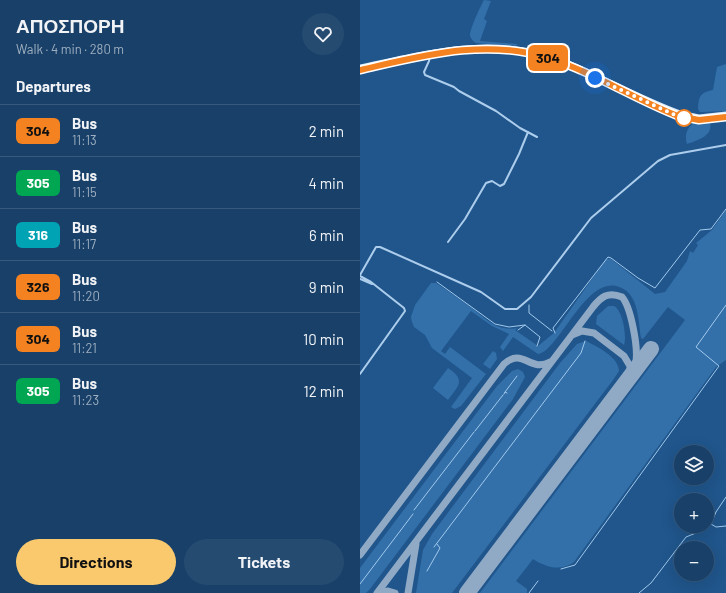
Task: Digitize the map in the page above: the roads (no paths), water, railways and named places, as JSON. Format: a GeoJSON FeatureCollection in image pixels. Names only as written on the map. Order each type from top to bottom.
{"type":"FeatureCollection","features":[{"type":"Feature","properties":{"kind":"main road"},"geometry":{"type":"LineString","coordinates":[[360,66],[458,46],[489,45],[516,47],[560,59],[680,112],[707,116],[726,114]]}},
{"type":"Feature","properties":{"kind":"main road"},"geometry":{"type":"LineString","coordinates":[[360,70],[459,49],[489,48],[532,54],[559,62],[678,116],[699,120],[726,117]]}},
{"type":"Feature","properties":{"kind":"street"},"geometry":{"type":"LineString","coordinates":[[430,54],[429,61],[424,72],[425,75],[454,87],[537,137]]}},
{"type":"Feature","properties":{"kind":"street"},"geometry":{"type":"LineString","coordinates":[[448,242],[465,219],[486,183],[492,181],[500,186],[504,184],[528,132]]}},
{"type":"Feature","properties":{"kind":"street"},"geometry":{"type":"LineString","coordinates":[[360,374],[405,312],[404,308],[360,276],[376,247],[380,247],[481,292],[505,309],[517,309],[531,297],[591,218],[658,160],[670,155],[726,145]]}},
{"type":"Feature","properties":{"kind":"street"},"geometry":{"type":"LineString","coordinates":[[360,279],[373,284]]}},
{"type":"Feature","properties":{"kind":"waterway"},"geometry":{"type":"LineString","coordinates":[[555,333],[553,328],[608,257],[655,288],[700,230],[711,229],[726,209]]}},
{"type":"Feature","properties":{"kind":"waterway"},"geometry":{"type":"LineString","coordinates":[[437,282],[495,324],[509,327],[525,325]]}},
{"type":"Feature","properties":{"kind":"waterway"},"geometry":{"type":"LineString","coordinates":[[529,305],[529,313],[552,331]]}},
{"type":"Feature","properties":{"kind":"waterway"},"geometry":{"type":"LineString","coordinates":[[561,569],[575,565],[719,366],[696,347],[726,305]]}},
{"type":"Feature","properties":{"kind":"waterway"},"geometry":{"type":"LineString","coordinates":[[518,330],[525,325],[540,337],[537,346]]}},
{"type":"Feature","properties":{"kind":"waterway"},"geometry":{"type":"LineString","coordinates":[[434,547],[581,353],[585,341]]}},
{"type":"Feature","properties":{"kind":"waterway"},"geometry":{"type":"LineString","coordinates":[[505,392],[517,376]]}},
{"type":"Feature","properties":{"kind":"waterway"},"geometry":{"type":"LineString","coordinates":[[504,394],[505,392],[507,393]]}},
{"type":"Feature","properties":{"kind":"waterway"},"geometry":{"type":"LineString","coordinates":[[475,431],[503,395]]}},
{"type":"Feature","properties":{"kind":"waterway"},"geometry":{"type":"LineString","coordinates":[[414,510],[474,432]]}},
{"type":"Feature","properties":{"kind":"waterway"},"geometry":{"type":"LineString","coordinates":[[726,497],[716,512],[711,524],[716,527],[726,526]]}},
{"type":"Feature","properties":{"kind":"waterway"},"geometry":{"type":"LineString","coordinates":[[360,584],[413,514]]}},
{"type":"Feature","properties":{"kind":"waterway"},"geometry":{"type":"LineString","coordinates":[[639,593],[651,583],[686,537],[696,533]]}},
{"type":"Feature","properties":{"kind":"waterway"},"geometry":{"type":"LineString","coordinates":[[427,571],[440,548],[437,544]]}},
{"type":"Feature","properties":{"kind":"waterway"},"geometry":{"type":"LineString","coordinates":[[529,593],[538,581]]}}]}
